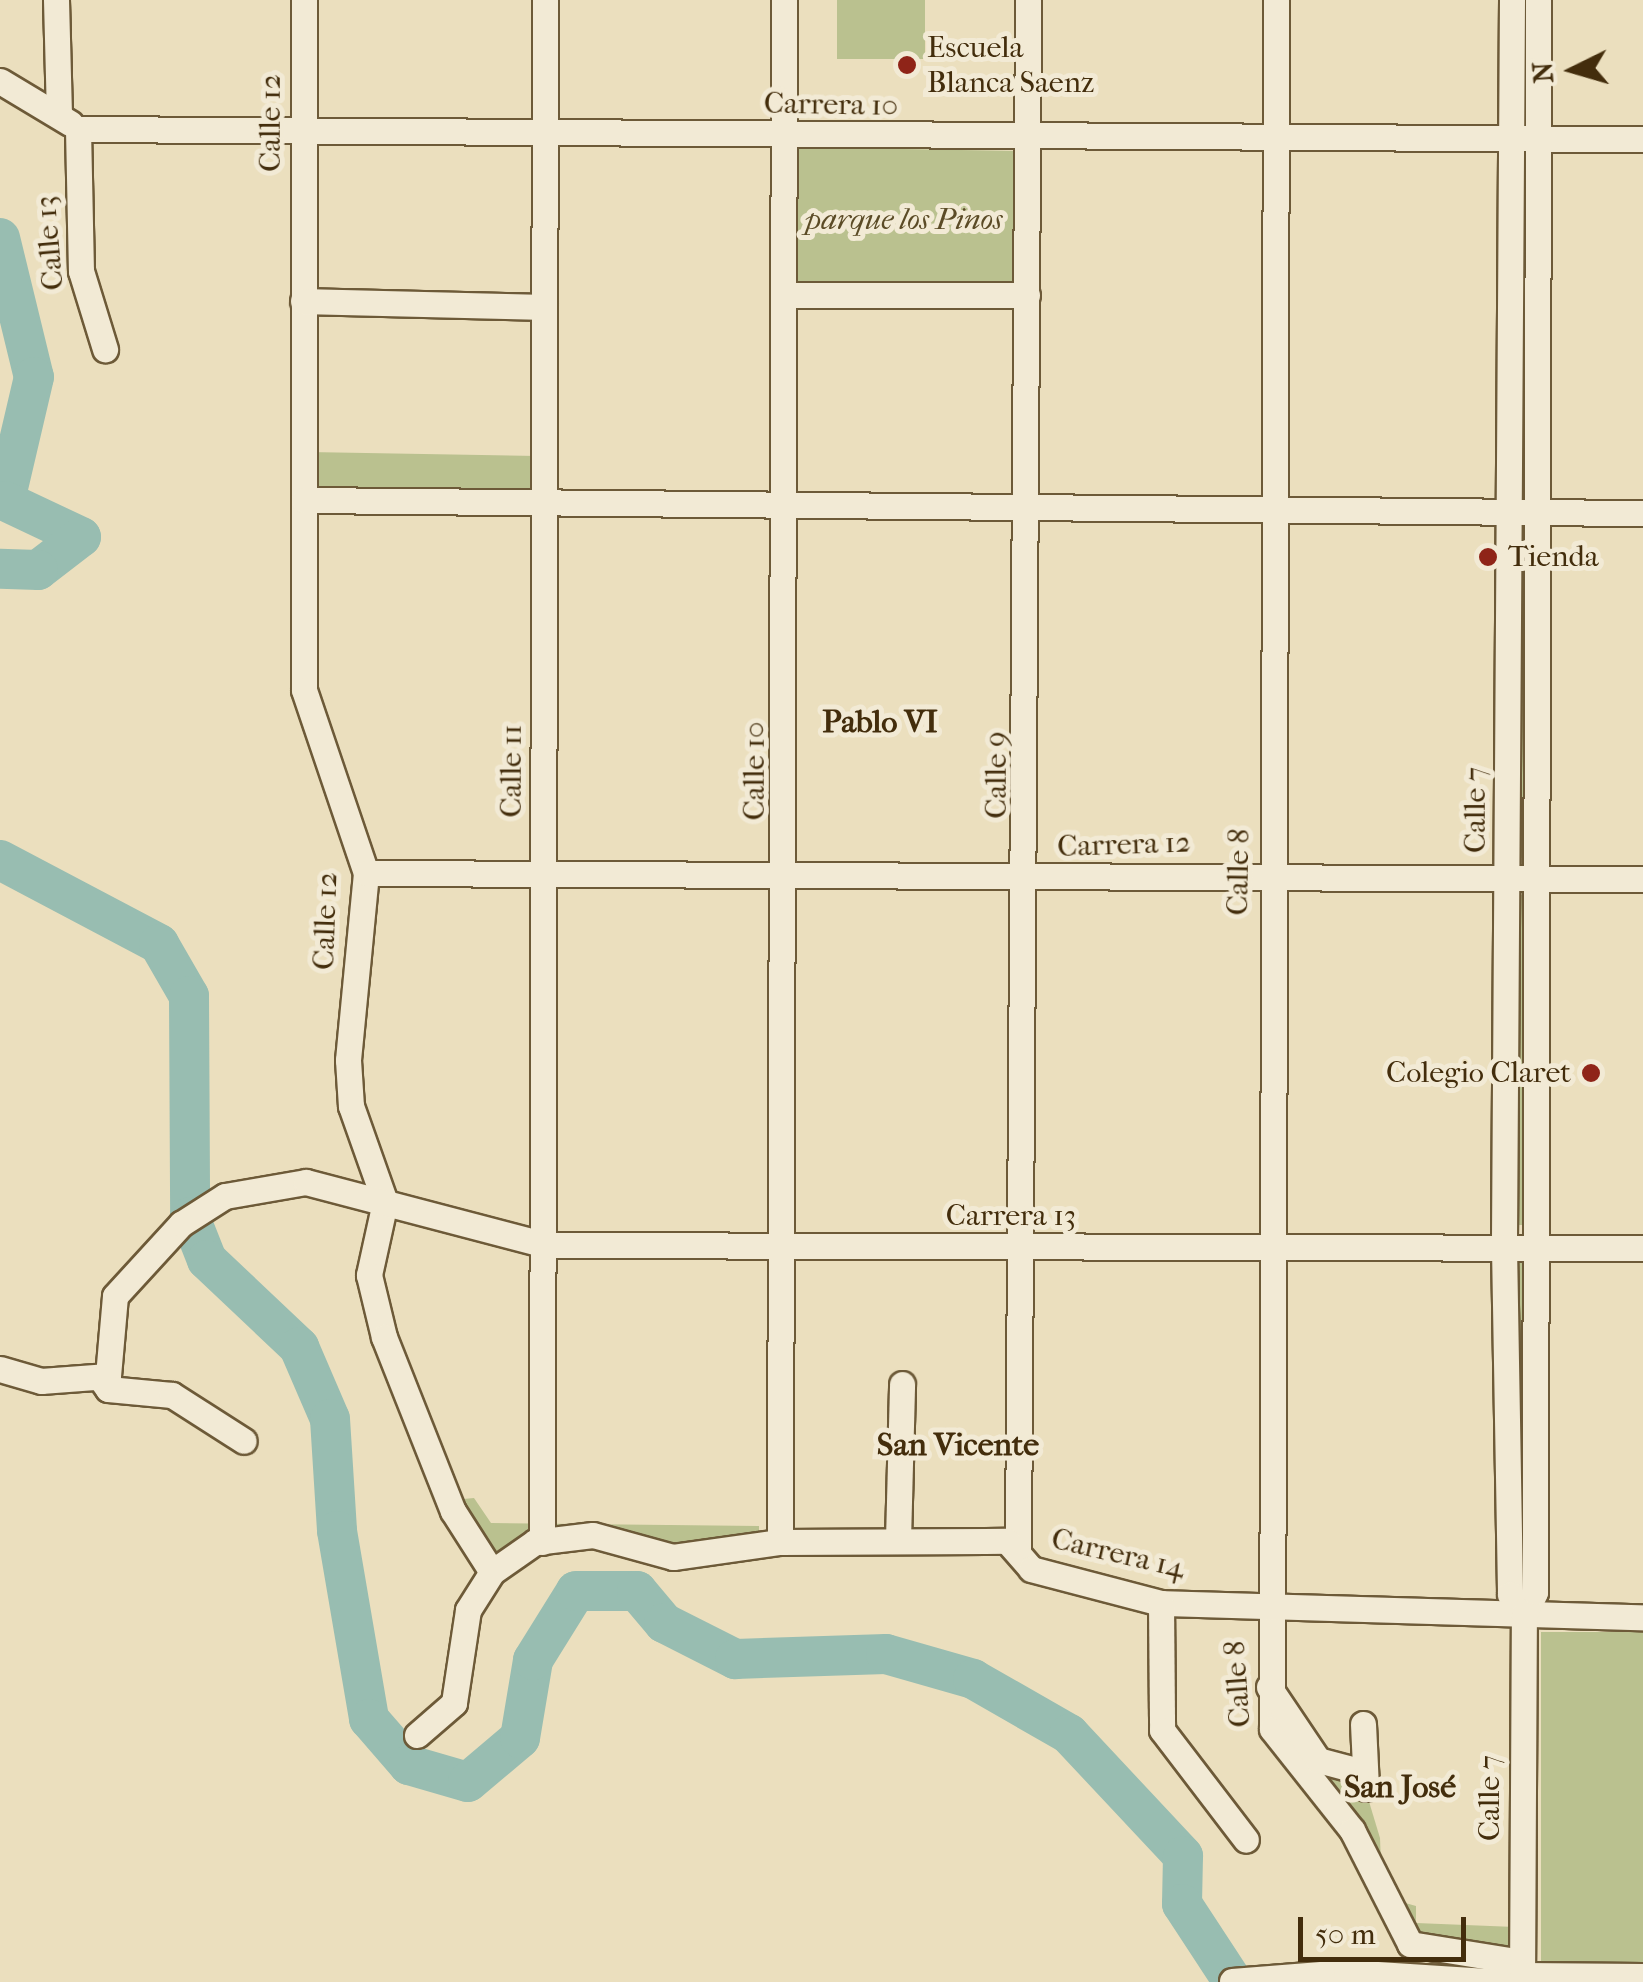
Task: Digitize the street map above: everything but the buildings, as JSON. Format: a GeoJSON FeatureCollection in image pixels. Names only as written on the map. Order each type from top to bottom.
{"type":"FeatureCollection","features":[{"type":"Feature","properties":{"kind":"street","name":"Calle 13"},"geometry":{"type":"LineString","coordinates":[[56,0],[81,271],[105,348]]}},
{"type":"Feature","properties":{"kind":"street","name":"Calle 12"},"geometry":{"type":"LineString","coordinates":[[304,0],[304,690],[366,873],[349,1075],[385,1202],[370,1275],[384,1337],[453,1511],[492,1572]]}},
{"type":"Feature","properties":{"kind":"street","name":"Calle 11"},"geometry":{"type":"LineString","coordinates":[[538,1542],[546,1245],[545,0]]}},
{"type":"Feature","properties":{"kind":"street","name":"Calle 10"},"geometry":{"type":"LineString","coordinates":[[780,1542],[787,880],[784,0]]}},
{"type":"Feature","properties":{"kind":"street","name":"Calle 9"},"geometry":{"type":"LineString","coordinates":[[1018,1550],[1029,880],[1028,0]]}},
{"type":"Feature","properties":{"kind":"street","name":"Calle 8"},"geometry":{"type":"LineString","coordinates":[[1276,0],[1272,136],[1274,511],[1267,1249],[1269,1688],[1276,1744],[1352,1830],[1410,1944],[1517,1975]]}},
{"type":"Feature","properties":{"kind":"street","name":"Calle 7"},"geometry":{"type":"LineString","coordinates":[[1512,0],[1524,139],[1517,1248],[1535,1592],[1524,1615],[1517,1975]]}},
{"type":"Feature","properties":{"kind":"street","name":"Calle 7"},"geometry":{"type":"LineString","coordinates":[[1524,139],[1538,0]]}},
{"type":"Feature","properties":{"kind":"street"},"geometry":{"type":"LineString","coordinates":[[0,81],[68,122]]}},
{"type":"Feature","properties":{"kind":"street","name":"Carrera 10"},"geometry":{"type":"LineString","coordinates":[[68,122],[303,133],[1643,139]]}},
{"type":"Feature","properties":{"kind":"street"},"geometry":{"type":"LineString","coordinates":[[785,295],[1026,295]]}},
{"type":"Feature","properties":{"kind":"street"},"geometry":{"type":"LineString","coordinates":[[303,301],[544,307]]}},
{"type":"Feature","properties":{"kind":"street"},"geometry":{"type":"LineString","coordinates":[[304,500],[546,508],[1643,513]]}},
{"type":"Feature","properties":{"kind":"street","name":"Carrera 12"},"geometry":{"type":"LineString","coordinates":[[366,873],[787,880],[1029,880],[1271,873],[1643,879]]}},
{"type":"Feature","properties":{"kind":"street","name":"Carrera 13"},"geometry":{"type":"LineString","coordinates":[[101,1378],[115,1296],[189,1218],[225,1196],[306,1182],[546,1245],[1643,1248]]}},
{"type":"Feature","properties":{"kind":"street"},"geometry":{"type":"LineString","coordinates":[[0,1369],[41,1381],[101,1378],[108,1389],[172,1395],[244,1441]]}},
{"type":"Feature","properties":{"kind":"street"},"geometry":{"type":"LineString","coordinates":[[898,1540],[902,1384]]}},
{"type":"Feature","properties":{"kind":"street","name":"Carrera 14"},"geometry":{"type":"LineString","coordinates":[[538,1542],[593,1535],[673,1556],[780,1542],[1007,1541],[1031,1568],[1161,1603],[1643,1616]]}},
{"type":"Feature","properties":{"kind":"street"},"geometry":{"type":"LineString","coordinates":[[418,1734],[454,1703],[468,1610],[492,1572],[538,1542]]}},
{"type":"Feature","properties":{"kind":"street"},"geometry":{"type":"LineString","coordinates":[[1161,1603],[1162,1730],[1246,1840]]}},
{"type":"Feature","properties":{"kind":"street"},"geometry":{"type":"LineString","coordinates":[[1269,1688],[1318,1760],[1365,1780],[1363,1724]]}},
{"type":"Feature","properties":{"kind":"street"},"geometry":{"type":"LineString","coordinates":[[1232,1981],[1346,1972],[1643,1976]]}},
{"type":"Feature","properties":{"kind":"green space"},"geometry":{"type":"Polygon","coordinates":[[[837,0],[925,0],[925,59],[837,59],[837,0]]]}},
{"type":"Feature","properties":{"kind":"green space","name":"parque los Pinos"},"geometry":{"type":"Polygon","coordinates":[[[790,147],[1018,151],[1015,294],[788,290],[790,147]]]}},
{"type":"Feature","properties":{"kind":"green space"},"geometry":{"type":"Polygon","coordinates":[[[308,452],[537,456],[536,499],[307,495],[308,452]]]}},
{"type":"Feature","properties":{"kind":"green space"},"geometry":{"type":"Polygon","coordinates":[[[1516,527],[1526,527],[1526,858],[1516,858],[1516,527]]]}},
{"type":"Feature","properties":{"kind":"green space"},"geometry":{"type":"Polygon","coordinates":[[[1515,895],[1527,895],[1527,1225],[1515,1225],[1515,895]]]}},
{"type":"Feature","properties":{"kind":"green space"},"geometry":{"type":"Polygon","coordinates":[[[1524,1257],[1526,1593],[1517,1592],[1512,1258],[1524,1257]]]}},
{"type":"Feature","properties":{"kind":"green space"},"geometry":{"type":"Polygon","coordinates":[[[474,1498],[491,1523],[759,1526],[759,1542],[671,1551],[592,1531],[493,1559],[453,1500],[474,1498]]]}},
{"type":"Feature","properties":{"kind":"green space"},"geometry":{"type":"Polygon","coordinates":[[[1541,1632],[1643,1632],[1643,1969],[1541,1969],[1541,1632]]]}},
{"type":"Feature","properties":{"kind":"green space"},"geometry":{"type":"Polygon","coordinates":[[[1313,1766],[1361,1775],[1380,1838],[1382,1888],[1311,1780],[1313,1766]]]}},
{"type":"Feature","properties":{"kind":"green space"},"geometry":{"type":"Polygon","coordinates":[[[1391,1899],[1416,1906],[1416,1923],[1515,1927],[1515,1956],[1414,1940],[1391,1899]]]}},
{"type":"Feature","properties":{"kind":"waterway"},"geometry":{"type":"LineString","coordinates":[[0,238],[34,377],[5,501],[81,537],[38,570],[0,569]]}},
{"type":"Feature","properties":{"kind":"waterway"},"geometry":{"type":"LineString","coordinates":[[0,860],[159,944],[189,996],[190,1217],[207,1260],[299,1347],[330,1419],[337,1531],[369,1719],[409,1765],[468,1782],[520,1738],[533,1660],[576,1591],[637,1591],[664,1623],[735,1659],[886,1654],[973,1679],[1069,1734],[1183,1856],[1182,1904],[1233,1982]]}},
{"type":"Feature","properties":{"kind":"place","name":"Escuela Blanca Saenz"},"geometry":{"type":"Point","coordinates":[907,65]}},
{"type":"Feature","properties":{"kind":"place","name":"Tienda"},"geometry":{"type":"Point","coordinates":[1488,557]}},
{"type":"Feature","properties":{"kind":"place","name":"Colegio Claret"},"geometry":{"type":"Point","coordinates":[1591,1073]}},
{"type":"Feature","properties":{"kind":"district","name":"Pablo VI"},"geometry":{"type":"Point","coordinates":[880,722]}},
{"type":"Feature","properties":{"kind":"district","name":"San Vicente"},"geometry":{"type":"Point","coordinates":[958,1445]}},
{"type":"Feature","properties":{"kind":"district","name":"San José"},"geometry":{"type":"Point","coordinates":[1400,1787]}}]}
